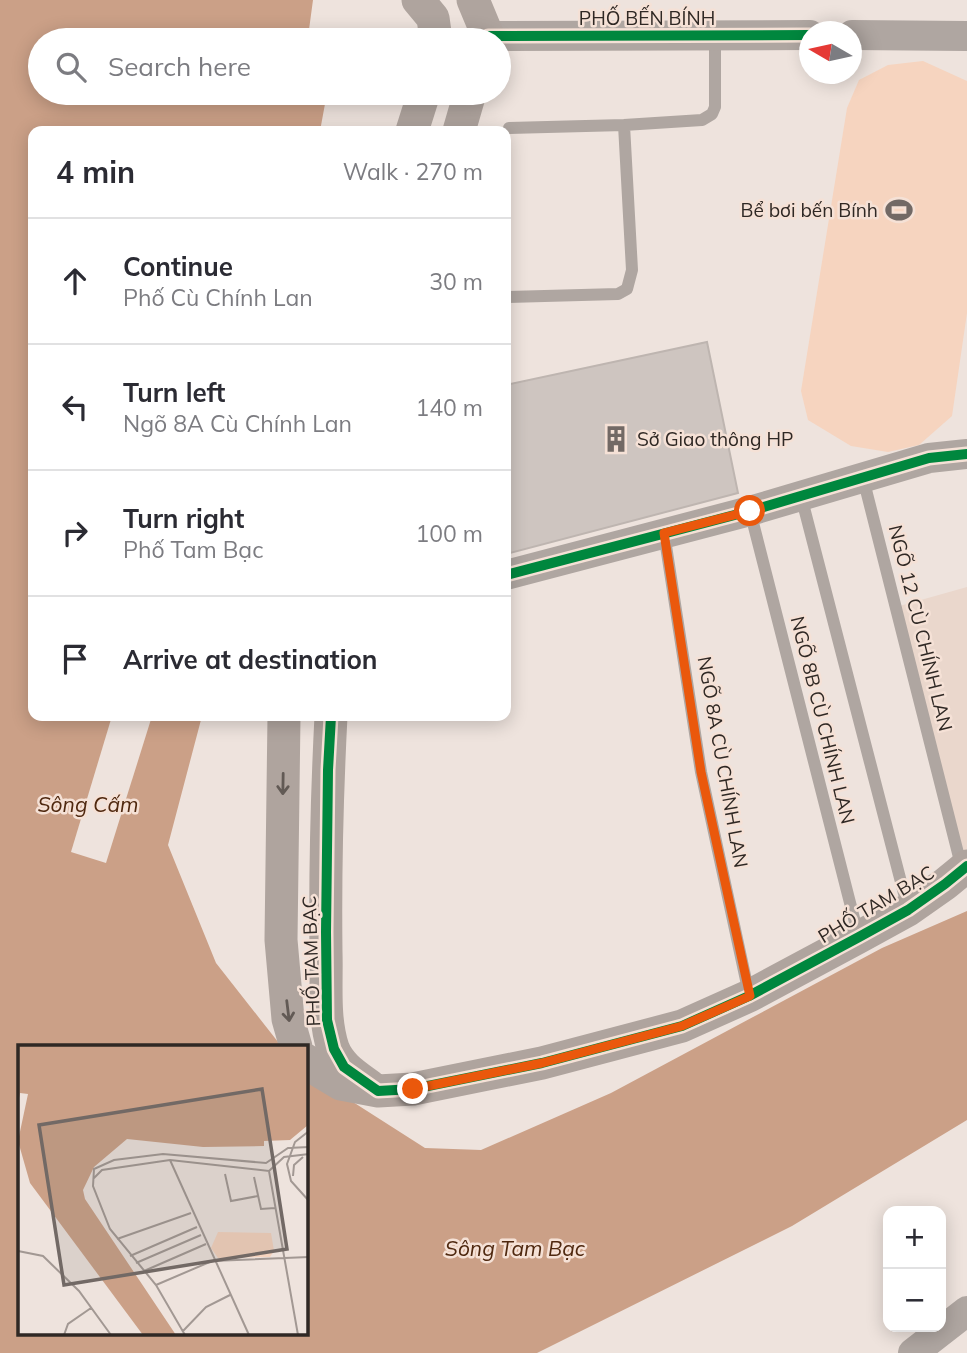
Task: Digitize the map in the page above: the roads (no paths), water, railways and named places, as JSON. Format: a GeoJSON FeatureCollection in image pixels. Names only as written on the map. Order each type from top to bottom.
{"type":"FeatureCollection","features":[{"type":"Feature","properties":{"kind":"main road"},"geometry":{"type":"LineString","coordinates":[[418,0],[433,18],[434,28]]}},
{"type":"Feature","properties":{"kind":"main road"},"geometry":{"type":"LineString","coordinates":[[473,0],[483,28]]}},
{"type":"Feature","properties":{"kind":"main road"},"geometry":{"type":"LineString","coordinates":[[414,126],[420,105]]}},
{"type":"Feature","properties":{"kind":"main road"},"geometry":{"type":"LineString","coordinates":[[460,126],[467,105]]}},
{"type":"Feature","properties":{"kind":"main road"},"geometry":{"type":"LineString","coordinates":[[284,721],[281,940],[288,1019],[295,1045]]}},
{"type":"Feature","properties":{"kind":"main road","name":"PHỐ TAM BẠC"},"geometry":{"type":"LineString","coordinates":[[331,721],[328,770],[327,1020],[334,1049],[344,1067],[378,1091],[413,1089],[542,1063],[682,1026],[750,996],[908,910],[946,884],[964,867]]}},
{"type":"Feature","properties":{"kind":"main road"},"geometry":{"type":"LineString","coordinates":[[308,1062],[341,1084],[378,1091]]}},
{"type":"Feature","properties":{"kind":"street","name":"PHỐ BẾN BÍNH"},"geometry":{"type":"LineString","coordinates":[[511,38],[799,35]]}},
{"type":"Feature","properties":{"kind":"street"},"geometry":{"type":"LineString","coordinates":[[862,35],[967,36]]}},
{"type":"Feature","properties":{"kind":"street"},"geometry":{"type":"LineString","coordinates":[[511,574],[750,511],[929,458],[967,454]]}},
{"type":"Feature","properties":{"kind":"street"},"geometry":{"type":"LineString","coordinates":[[913,1353],[967,1311]]}},
{"type":"Feature","properties":{"kind":"lane"},"geometry":{"type":"LineString","coordinates":[[511,128],[702,120],[712,114],[715,107],[715,35]]}},
{"type":"Feature","properties":{"kind":"lane"},"geometry":{"type":"LineString","coordinates":[[511,297],[618,294],[626,289],[632,270],[624,125]]}},
{"type":"Feature","properties":{"kind":"lane","name":"NGÕ 12 CÙ CHÍNH LAN"},"geometry":{"type":"LineString","coordinates":[[863,478],[964,867]]}},
{"type":"Feature","properties":{"kind":"lane"},"geometry":{"type":"LineString","coordinates":[[801,496],[908,910]]}},
{"type":"Feature","properties":{"kind":"lane","name":"NGÕ 8B CÙ CHÍNH LAN"},"geometry":{"type":"LineString","coordinates":[[750,511],[859,937]]}},
{"type":"Feature","properties":{"kind":"lane","name":"NGÕ 8A CÙ CHÍNH LAN"},"geometry":{"type":"LineString","coordinates":[[664,533],[701,772],[750,996]]}},
{"type":"Feature","properties":{"kind":"water","name":"Sông Tam Bạc"},"geometry":{"type":"Polygon","coordinates":[[[0,0],[313,0],[309,28],[28,28],[28,105],[325,105],[321,126],[28,126],[28,721],[201,721],[168,845],[216,963],[280,1045],[18,1045],[18,1336],[308,1336],[308,1073],[425,1148],[481,1150],[611,1093],[882,948],[967,911],[967,1120],[792,1226],[537,1353],[0,1353],[0,0]]]}},
{"type":"Feature","properties":{"kind":"place","name":"Bể bơi bến Bính"},"geometry":{"type":"Point","coordinates":[899,210]}},
{"type":"Feature","properties":{"kind":"place","name":"Sở Giao thông HP"},"geometry":{"type":"Point","coordinates":[616,439]}},
{"type":"Feature","properties":{"kind":"water label","name":"Sông Cấm"},"geometry":{"type":"Point","coordinates":[88,804]}}]}
